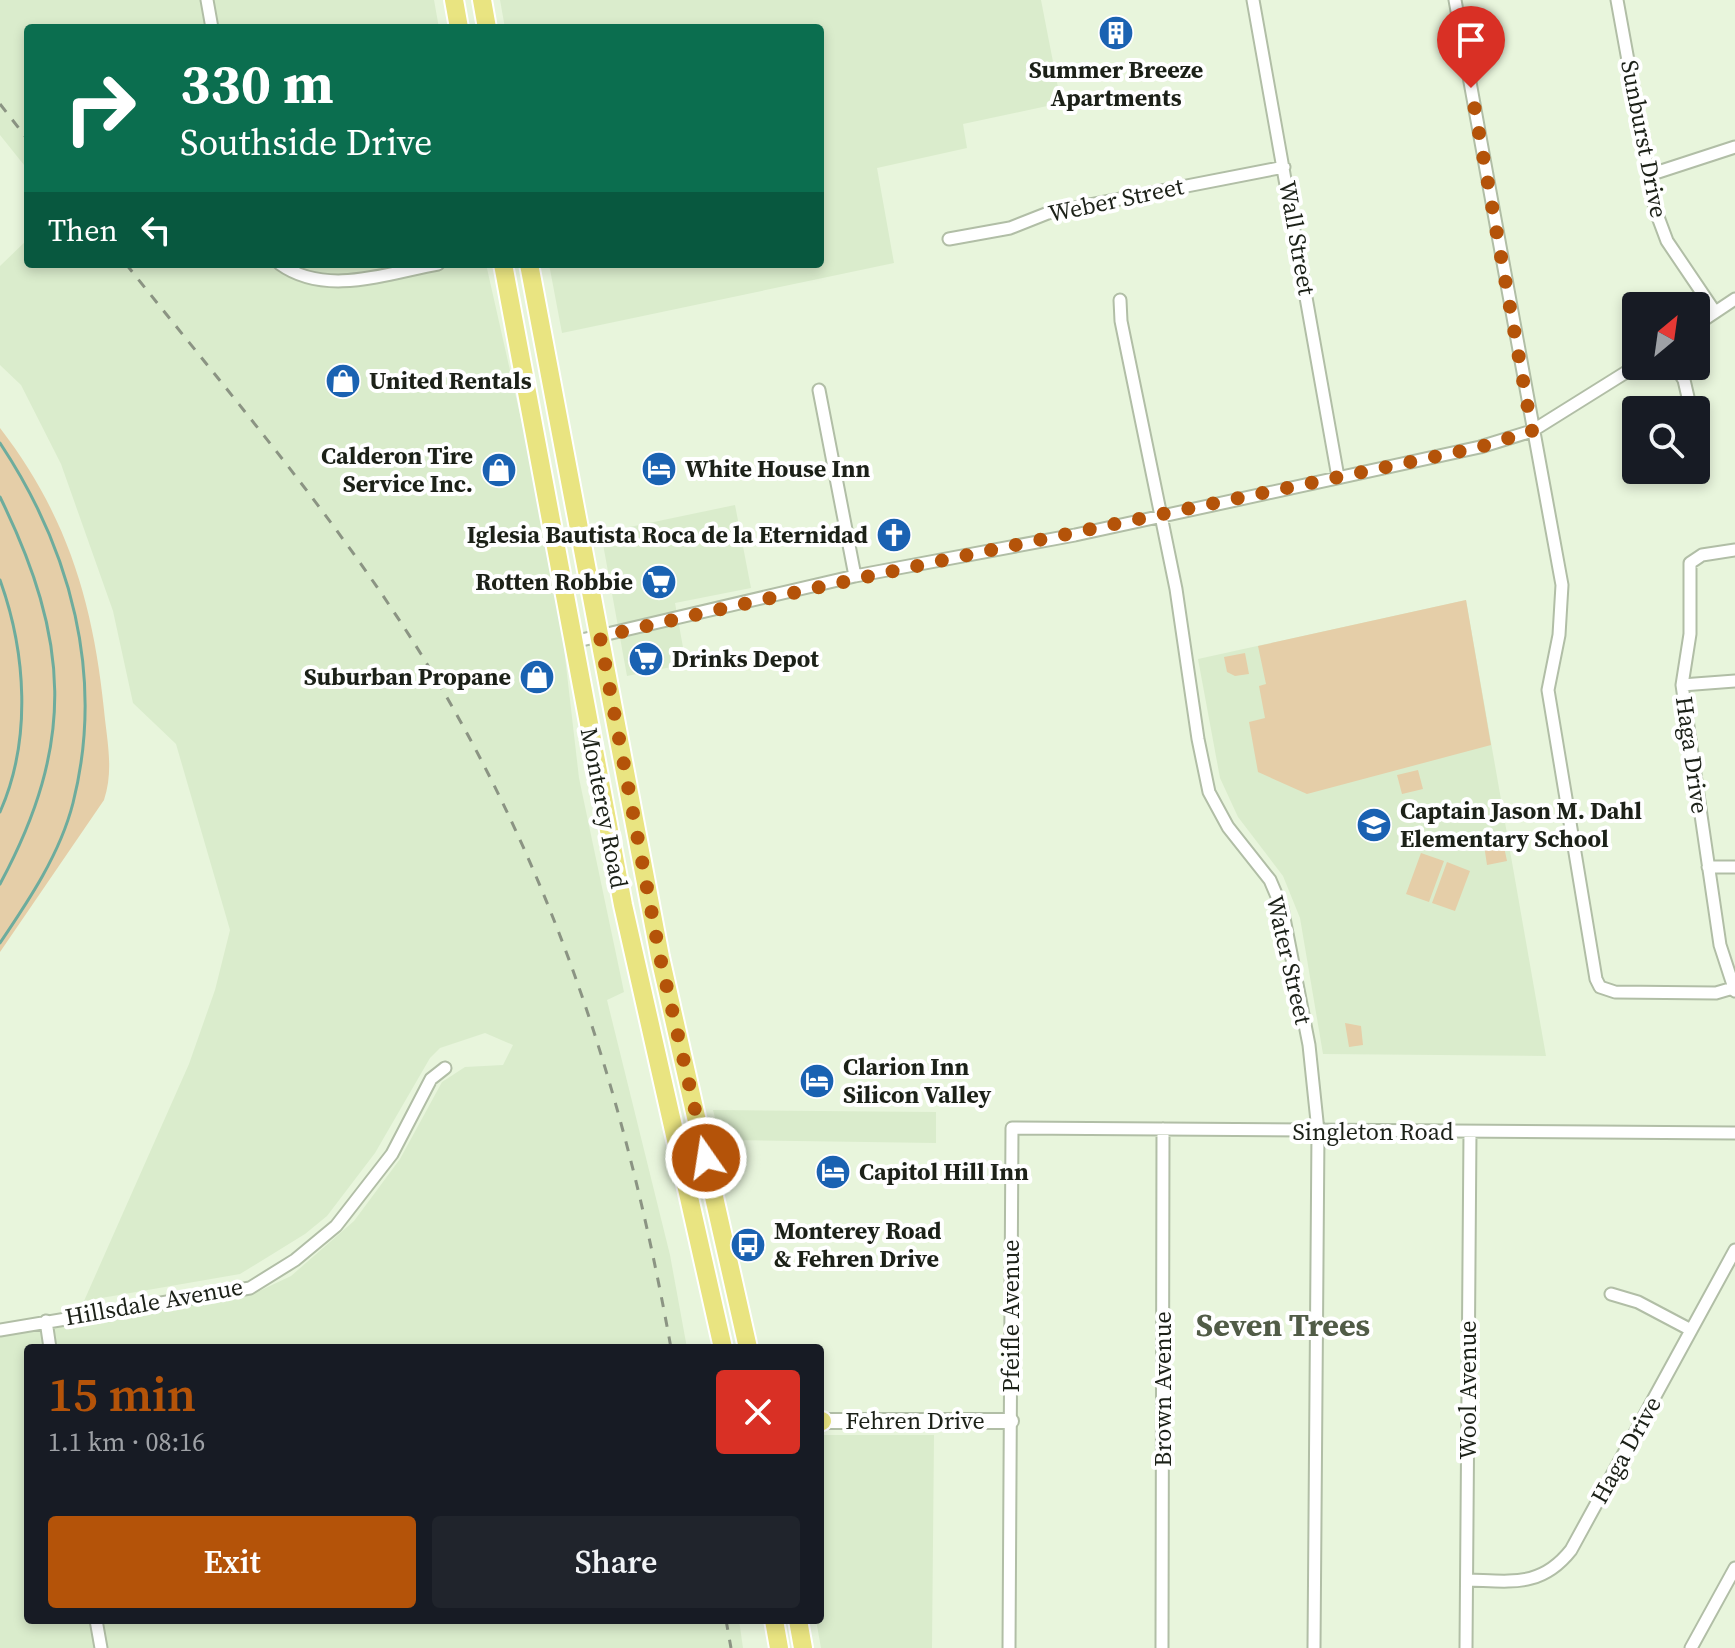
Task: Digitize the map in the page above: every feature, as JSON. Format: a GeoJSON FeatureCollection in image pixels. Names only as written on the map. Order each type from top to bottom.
{"type":"FeatureCollection","features":[{"type":"Feature","properties":{"kind":"main road"},"geometry":{"type":"LineString","coordinates":[[454,0],[458,24]]}},
{"type":"Feature","properties":{"kind":"main road"},"geometry":{"type":"LineString","coordinates":[[482,0],[486,24]]}},
{"type":"Feature","properties":{"kind":"main road","name":"Monterey Road"},"geometry":{"type":"LineString","coordinates":[[504,268],[625,914],[722,1344]]}},
{"type":"Feature","properties":{"kind":"main road","name":"Monterey Road"},"geometry":{"type":"LineString","coordinates":[[530,268],[670,1001],[747,1344]]}},
{"type":"Feature","properties":{"kind":"main road"},"geometry":{"type":"LineString","coordinates":[[646,1007],[670,1001]]}},
{"type":"Feature","properties":{"kind":"main road"},"geometry":{"type":"LineString","coordinates":[[775,1624],[779,1648]]}},
{"type":"Feature","properties":{"kind":"main road"},"geometry":{"type":"LineString","coordinates":[[799,1624],[803,1648]]}},
{"type":"Feature","properties":{"kind":"street"},"geometry":{"type":"LineString","coordinates":[[207,0],[211,24]]}},
{"type":"Feature","properties":{"kind":"street","name":"Wall Street"},"geometry":{"type":"LineString","coordinates":[[1253,0],[1338,477]]}},
{"type":"Feature","properties":{"kind":"street"},"geometry":{"type":"LineString","coordinates":[[1455,0],[1562,585],[1559,635],[1548,690],[1596,979],[1600,987],[1615,992],[1716,993],[1734,989]]}},
{"type":"Feature","properties":{"kind":"street","name":"Sunburst Drive"},"geometry":{"type":"LineString","coordinates":[[1617,0],[1655,209],[1667,241],[1715,312]]}},
{"type":"Feature","properties":{"kind":"street"},"geometry":{"type":"LineString","coordinates":[[1649,175],[1735,147]]}},
{"type":"Feature","properties":{"kind":"street","name":"Weber Street"},"geometry":{"type":"LineString","coordinates":[[949,239],[1010,228],[1048,213],[1284,167]]}},
{"type":"Feature","properties":{"kind":"street"},"geometry":{"type":"LineString","coordinates":[[287,268],[304,277],[326,282],[413,268]]}},
{"type":"Feature","properties":{"kind":"street"},"geometry":{"type":"LineString","coordinates":[[1710,315],[1735,299]]}},
{"type":"Feature","properties":{"kind":"street","name":"Water Street"},"geometry":{"type":"LineString","coordinates":[[1120,300],[1121,321],[1176,589],[1209,792],[1228,827],[1270,880],[1285,919],[1309,1045],[1318,1131],[1314,1648]]}},
{"type":"Feature","properties":{"kind":"street"},"geometry":{"type":"LineString","coordinates":[[573,642],[855,576],[1159,516],[1480,447],[1532,431],[1622,375]]}},
{"type":"Feature","properties":{"kind":"street"},"geometry":{"type":"LineString","coordinates":[[819,390],[855,576]]}},
{"type":"Feature","properties":{"kind":"street","name":"Haga Drive"},"geometry":{"type":"LineString","coordinates":[[1734,989],[1720,945],[1682,685],[1690,634],[1690,563],[1702,555],[1735,550]]}},
{"type":"Feature","properties":{"kind":"street"},"geometry":{"type":"LineString","coordinates":[[1682,685],[1735,681]]}},
{"type":"Feature","properties":{"kind":"street"},"geometry":{"type":"LineString","coordinates":[[1708,867],[1735,867]]}},
{"type":"Feature","properties":{"kind":"street","name":"Hillsdale Avenue"},"geometry":{"type":"LineString","coordinates":[[0,1330],[250,1288],[295,1260],[336,1226],[392,1154],[431,1079],[445,1068]]}},
{"type":"Feature","properties":{"kind":"street","name":"Singleton Road"},"geometry":{"type":"LineString","coordinates":[[1012,1128],[1735,1133]]}},
{"type":"Feature","properties":{"kind":"street","name":"Pfeifle Avenue"},"geometry":{"type":"LineString","coordinates":[[1009,1648],[1012,1128]]}},
{"type":"Feature","properties":{"kind":"street","name":"Brown Avenue"},"geometry":{"type":"LineString","coordinates":[[1162,1648],[1163,1129]]}},
{"type":"Feature","properties":{"kind":"street","name":"Wool Avenue"},"geometry":{"type":"LineString","coordinates":[[1466,1648],[1470,1132]]}},
{"type":"Feature","properties":{"kind":"street","name":"Haga Drive"},"geometry":{"type":"LineString","coordinates":[[1467,1580],[1526,1581],[1559,1565],[1571,1550],[1735,1250]]}},
{"type":"Feature","properties":{"kind":"street"},"geometry":{"type":"LineString","coordinates":[[1611,1294],[1638,1302],[1691,1330]]}},
{"type":"Feature","properties":{"kind":"street"},"geometry":{"type":"LineString","coordinates":[[46,1321],[49,1344]]}},
{"type":"Feature","properties":{"kind":"street","name":"Fehren Drive"},"geometry":{"type":"LineString","coordinates":[[824,1421],[1011,1421]]}},
{"type":"Feature","properties":{"kind":"street"},"geometry":{"type":"LineString","coordinates":[[1691,1648],[1735,1568]]}},
{"type":"Feature","properties":{"kind":"street"},"geometry":{"type":"LineString","coordinates":[[97,1624],[101,1648]]}},
{"type":"Feature","properties":{"kind":"shaded area"},"geometry":{"type":"Polygon","coordinates":[[[0,0],[434,0],[438,24],[24,24],[24,165],[0,135],[0,0]]]}},
{"type":"Feature","properties":{"kind":"shaded area"},"geometry":{"type":"Polygon","coordinates":[[[500,0],[1041,0],[1061,103],[963,124],[967,148],[877,168],[894,263],[562,333],[550,268],[824,268],[824,24],[504,24],[500,0]]]}},
{"type":"Feature","properties":{"kind":"shaded area"},"geometry":{"type":"Polygon","coordinates":[[[24,243],[24,268],[487,268],[555,570],[579,778],[624,992],[607,1000],[670,1255],[686,1344],[24,1344],[24,1624],[740,1624],[743,1648],[0,1648],[0,1335],[251,1295],[291,1276],[354,1221],[400,1159],[442,1082],[465,1067],[503,1065],[513,1045],[485,1033],[440,1048],[430,1058],[375,1153],[327,1216],[305,1234],[240,1274],[84,1301],[189,1064],[215,990],[230,930],[176,744],[133,703],[113,611],[61,464],[21,385],[0,365],[0,266],[24,243]]]}},
{"type":"Feature","properties":{"kind":"shaded area"},"geometry":{"type":"Polygon","coordinates":[[[0,428],[43,494],[73,561],[93,633],[109,767],[104,800],[0,952],[0,428]]]}},
{"type":"Feature","properties":{"kind":"shaded area"},"geometry":{"type":"Polygon","coordinates":[[[735,505],[751,588],[675,603],[686,664],[627,676],[601,533],[735,505]]]}},
{"type":"Feature","properties":{"kind":"shaded area","name":"Captain Jason M. Dahl Elementary School"},"geometry":{"type":"Polygon","coordinates":[[[1466,600],[1546,1056],[1323,1054],[1300,918],[1283,876],[1238,817],[1220,778],[1198,659],[1466,600]]]}},
{"type":"Feature","properties":{"kind":"shaded area"},"geometry":{"type":"Polygon","coordinates":[[[1466,600],[1491,745],[1307,794],[1258,772],[1249,722],[1265,718],[1259,686],[1266,684],[1258,646],[1466,600]]]}},
{"type":"Feature","properties":{"kind":"shaded area"},"geometry":{"type":"Polygon","coordinates":[[[1245,653],[1249,674],[1235,676],[1227,672],[1224,657],[1245,653]]]}},
{"type":"Feature","properties":{"kind":"shaded area"},"geometry":{"type":"Polygon","coordinates":[[[1418,770],[1423,789],[1402,794],[1397,775],[1418,770]]]}},
{"type":"Feature","properties":{"kind":"shaded area"},"geometry":{"type":"Polygon","coordinates":[[[1503,842],[1507,861],[1487,865],[1484,845],[1503,842]]]}},
{"type":"Feature","properties":{"kind":"shaded area"},"geometry":{"type":"Polygon","coordinates":[[[1421,853],[1444,861],[1429,902],[1406,894],[1421,853]]]}},
{"type":"Feature","properties":{"kind":"shaded area"},"geometry":{"type":"Polygon","coordinates":[[[1447,862],[1470,871],[1455,911],[1432,903],[1447,862]]]}},
{"type":"Feature","properties":{"kind":"shaded area"},"geometry":{"type":"Polygon","coordinates":[[[1345,1023],[1361,1026],[1363,1045],[1349,1047],[1345,1023]]]}},
{"type":"Feature","properties":{"kind":"shaded area"},"geometry":{"type":"Polygon","coordinates":[[[713,1110],[936,1112],[936,1143],[730,1140],[722,1146],[713,1110]]]}},
{"type":"Feature","properties":{"kind":"shaded area"},"geometry":{"type":"Polygon","coordinates":[[[824,1435],[934,1435],[932,1648],[821,1648],[817,1624],[824,1624],[824,1435]]]}},
{"type":"Feature","properties":{"kind":"waterway"},"geometry":{"type":"LineString","coordinates":[[0,443],[25,484],[63,570],[83,661],[85,708],[82,755],[67,822],[42,876],[0,943]]}},
{"type":"Feature","properties":{"kind":"waterway"},"geometry":{"type":"LineString","coordinates":[[0,497],[40,598],[51,645],[55,691],[52,737],[42,784],[25,833],[0,884]]}},
{"type":"Feature","properties":{"kind":"waterway"},"geometry":{"type":"LineString","coordinates":[[0,580],[15,636],[22,696],[17,756],[0,812]]}},
{"type":"Feature","properties":{"kind":"railway"},"geometry":{"type":"LineString","coordinates":[[0,104],[24,135]]}},
{"type":"Feature","properties":{"kind":"railway"},"geometry":{"type":"LineString","coordinates":[[129,268],[279,455],[388,603],[468,736],[510,819],[547,903],[607,1076],[632,1165],[670,1344]]}},
{"type":"Feature","properties":{"kind":"railway"},"geometry":{"type":"LineString","coordinates":[[727,1624],[731,1648]]}},
{"type":"Feature","properties":{"kind":"place","name":"Summer Breeze Apartments"},"geometry":{"type":"Point","coordinates":[1116,33]}},
{"type":"Feature","properties":{"kind":"place","name":"United Rentals"},"geometry":{"type":"Point","coordinates":[343,381]}},
{"type":"Feature","properties":{"kind":"place","name":"White House Inn"},"geometry":{"type":"Point","coordinates":[659,469]}},
{"type":"Feature","properties":{"kind":"place","name":"Calderon Tire Service Inc."},"geometry":{"type":"Point","coordinates":[499,470]}},
{"type":"Feature","properties":{"kind":"place","name":"Iglesia Bautista Roca de la Eternidad"},"geometry":{"type":"Point","coordinates":[894,535]}},
{"type":"Feature","properties":{"kind":"place","name":"Rotten Robbie"},"geometry":{"type":"Point","coordinates":[659,582]}},
{"type":"Feature","properties":{"kind":"place","name":"Drinks Depot"},"geometry":{"type":"Point","coordinates":[646,659]}},
{"type":"Feature","properties":{"kind":"place","name":"Suburban Propane"},"geometry":{"type":"Point","coordinates":[537,677]}},
{"type":"Feature","properties":{"kind":"place","name":"Captain Jason M. Dahl Elementary School"},"geometry":{"type":"Point","coordinates":[1374,825]}},
{"type":"Feature","properties":{"kind":"place","name":"Clarion Inn Silicon Valley"},"geometry":{"type":"Point","coordinates":[817,1081]}},
{"type":"Feature","properties":{"kind":"place","name":"Capitol Hill Inn"},"geometry":{"type":"Point","coordinates":[833,1172]}},
{"type":"Feature","properties":{"kind":"place","name":"Monterey Road & Fehren Drive"},"geometry":{"type":"Point","coordinates":[748,1245]}},
{"type":"Feature","properties":{"kind":"district","name":"Seven Trees"},"geometry":{"type":"Point","coordinates":[1283,1325]}},
{"type":"Feature","properties":{"kind":"route"},"geometry":{"type":"LineString","coordinates":[[706,1158],[660,957],[600,637],[855,576],[1075,535],[1480,447],[1532,431],[1471,88]]}}]}
